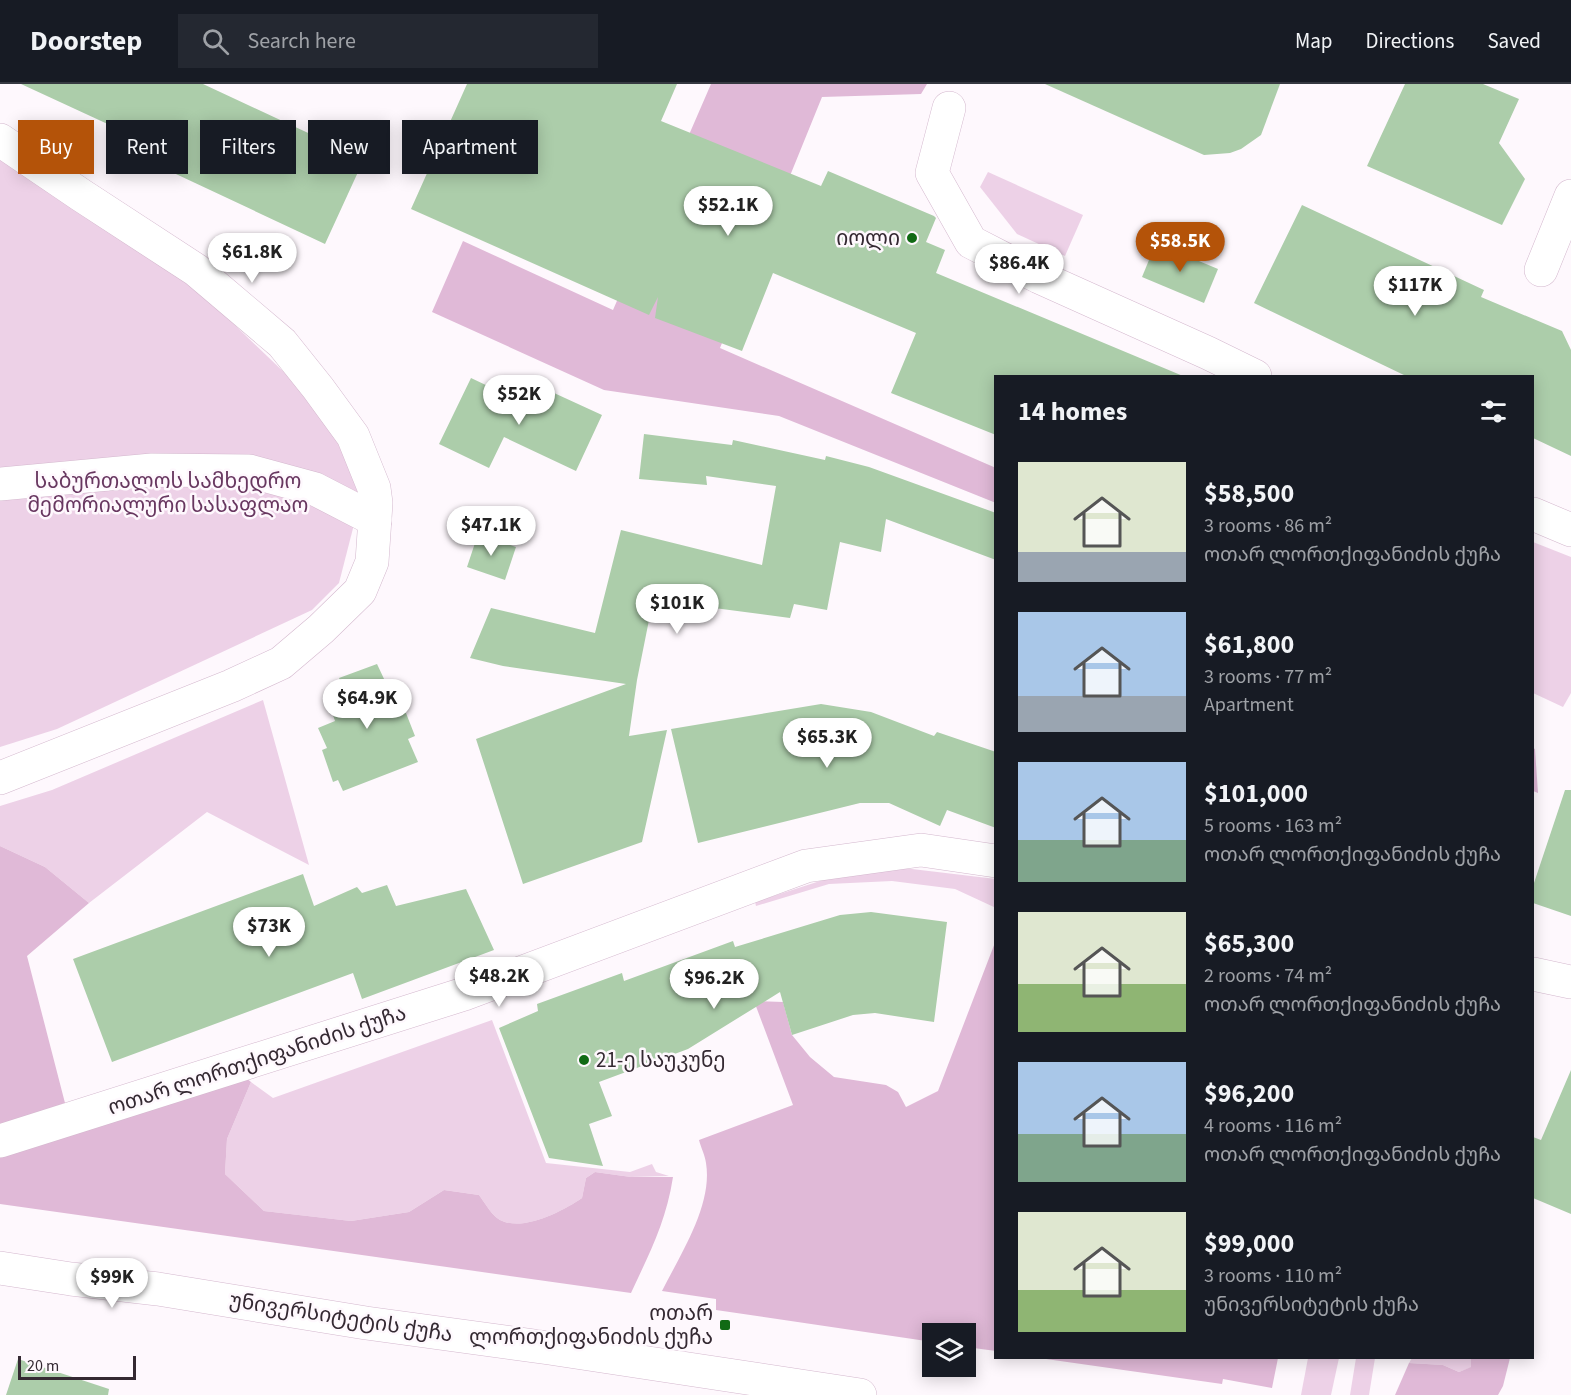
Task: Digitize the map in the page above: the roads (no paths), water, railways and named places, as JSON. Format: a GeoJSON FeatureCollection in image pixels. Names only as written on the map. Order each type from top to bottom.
{"type":"FeatureCollection","features":[{"type":"Feature","properties":{"kind":"street"},"geometry":{"type":"LineString","coordinates":[[949,108],[932,173],[971,242],[1039,277],[1253,375]]}},
{"type":"Feature","properties":{"kind":"street"},"geometry":{"type":"LineString","coordinates":[[0,140],[196,270],[282,343],[318,387],[353,436],[374,488],[375,520],[372,562],[360,591],[321,629],[281,663],[231,686],[0,778]]}},
{"type":"Feature","properties":{"kind":"street"},"geometry":{"type":"LineString","coordinates":[[1541,270],[1571,196]]}},
{"type":"Feature","properties":{"kind":"street"},"geometry":{"type":"LineString","coordinates":[[0,484],[152,470],[249,471],[315,489],[375,520]]}},
{"type":"Feature","properties":{"kind":"street"},"geometry":{"type":"LineString","coordinates":[[1534,514],[1571,530]]}},
{"type":"Feature","properties":{"kind":"street","name":"ოთარ ლორთქიფანიძის ქუჩა"},"geometry":{"type":"LineString","coordinates":[[0,1141],[464,994],[806,866],[921,850],[994,861]]}},
{"type":"Feature","properties":{"kind":"street"},"geometry":{"type":"LineString","coordinates":[[1534,974],[1571,982]]}},
{"type":"Feature","properties":{"kind":"street","name":"უნივერსიტეტის ქუჩა"},"geometry":{"type":"LineString","coordinates":[[0,1268],[158,1289],[366,1323],[860,1395]]}},
{"type":"Feature","properties":{"kind":"place","name":"იოლი"},"geometry":{"type":"Point","coordinates":[912,238]}},
{"type":"Feature","properties":{"kind":"place","name":"21-ე საუკუნე"},"geometry":{"type":"Point","coordinates":[584,1060]}},
{"type":"Feature","properties":{"kind":"place","name":"ოთარ ლორთქიფანიძის ქუჩა"},"geometry":{"type":"Point","coordinates":[725,1325]}},
{"type":"Feature","properties":{"kind":"park label","name":"საბურთალოს სამხედრო მემორიალური სასაფლაო"},"geometry":{"type":"Point","coordinates":[168,493]}}]}
